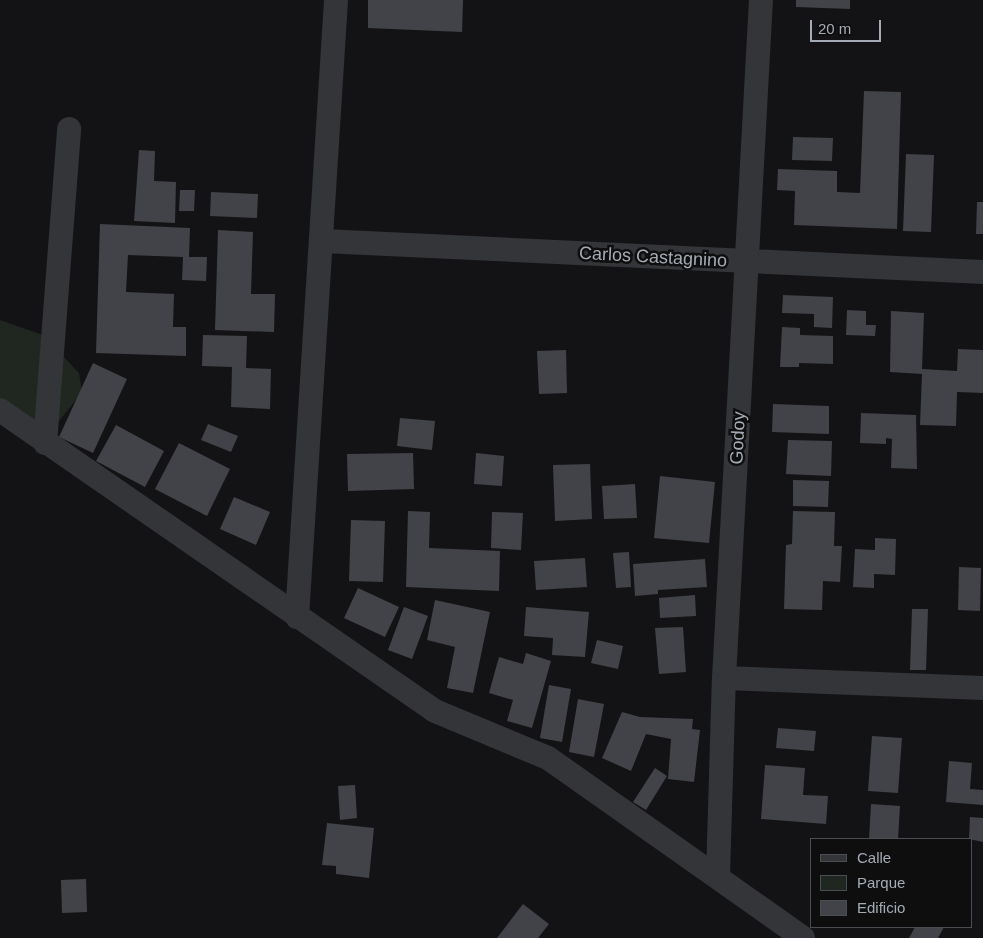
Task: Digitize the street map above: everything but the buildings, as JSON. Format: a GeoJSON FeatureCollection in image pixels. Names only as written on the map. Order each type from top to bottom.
{"type":"FeatureCollection","features":[{"type":"Feature","properties":{"kind":"street"},"geometry":{"type":"LineString","coordinates":[[297,617],[336,0]]}},
{"type":"Feature","properties":{"kind":"street","name":"Godoy"},"geometry":{"type":"LineString","coordinates":[[718,876],[724,678],[761,0]]}},
{"type":"Feature","properties":{"kind":"street"},"geometry":{"type":"LineString","coordinates":[[44,443],[70,129]]}},
{"type":"Feature","properties":{"kind":"street","name":"Carlos Castagnino"},"geometry":{"type":"LineString","coordinates":[[322,241],[983,272]]}},
{"type":"Feature","properties":{"kind":"street"},"geometry":{"type":"LineString","coordinates":[[0,410],[44,443],[435,711],[548,758],[718,876],[803,938]]}},
{"type":"Feature","properties":{"kind":"street"},"geometry":{"type":"LineString","coordinates":[[724,678],[983,688]]}},
{"type":"Feature","properties":{"kind":"green space"},"geometry":{"type":"Polygon","coordinates":[[[0,320],[43,335],[79,373],[82,392],[49,434],[0,412],[0,320]]]}}]}
